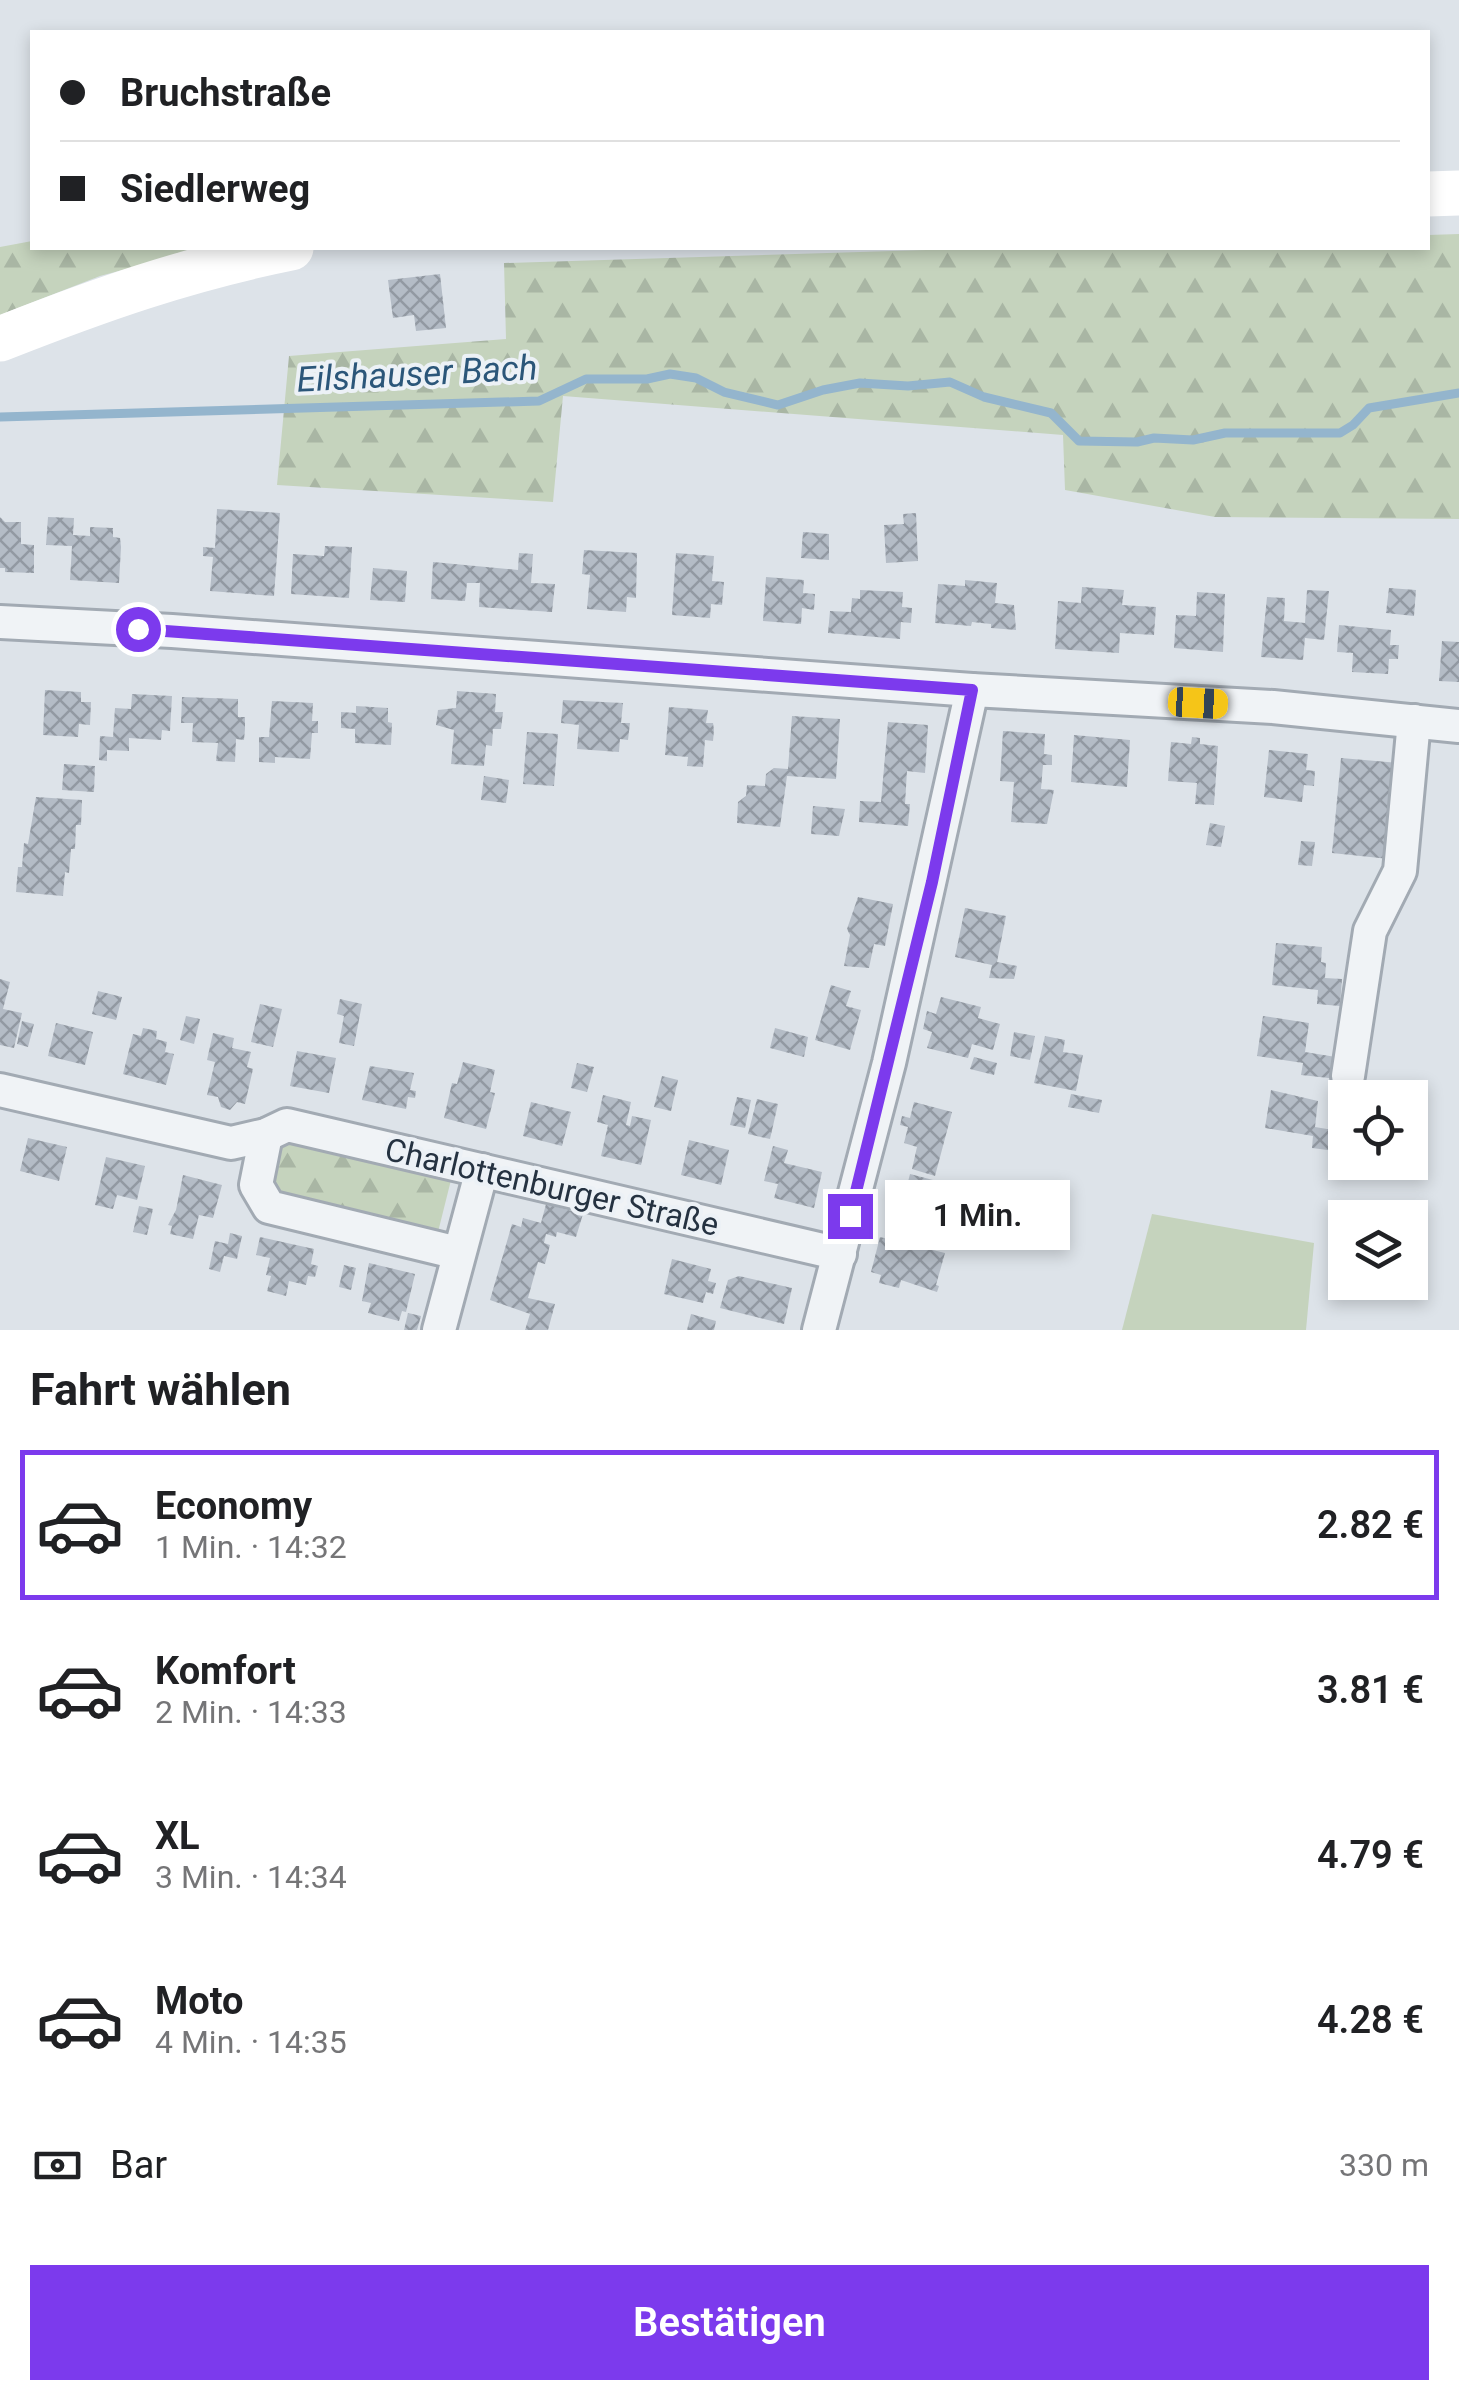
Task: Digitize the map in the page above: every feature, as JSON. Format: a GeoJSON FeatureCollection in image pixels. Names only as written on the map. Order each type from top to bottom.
{"type":"FeatureCollection","features":[{"type":"Feature","properties":{"kind":"main road"},"geometry":{"type":"LineString","coordinates":[[1430,194],[1459,193]]}},
{"type":"Feature","properties":{"kind":"main road"},"geometry":{"type":"LineString","coordinates":[[0,339],[118,292],[222,261],[280,250]]}},
{"type":"Feature","properties":{"kind":"street"},"geometry":{"type":"LineString","coordinates":[[0,622],[1273,708],[1459,726]]}},
{"type":"Feature","properties":{"kind":"street"},"geometry":{"type":"LineString","coordinates":[[819,1330],[924,918],[972,690]]}},
{"type":"Feature","properties":{"kind":"street"},"geometry":{"type":"LineString","coordinates":[[1348,1076],[1370,932],[1400,871],[1414,722]]}},
{"type":"Feature","properties":{"kind":"street","name":"Charlottenburger Straße"},"geometry":{"type":"LineString","coordinates":[[0,1090],[231,1143],[266,1135],[287,1125],[840,1254]]}},
{"type":"Feature","properties":{"kind":"street"},"geometry":{"type":"LineString","coordinates":[[266,1135],[256,1185],[269,1207],[458,1253]]}},
{"type":"Feature","properties":{"kind":"street"},"geometry":{"type":"LineString","coordinates":[[438,1330],[482,1170]]}},
{"type":"Feature","properties":{"kind":"green space"},"geometry":{"type":"Polygon","coordinates":[[[1459,234],[1459,519],[1215,517],[1065,490],[1063,435],[563,396],[553,502],[277,485],[289,356],[506,339],[504,263],[926,250],[1430,250],[1430,235],[1459,234]]]}},
{"type":"Feature","properties":{"kind":"green space"},"geometry":{"type":"Polygon","coordinates":[[[30,241],[30,250],[198,250],[100,276],[0,315],[0,247],[30,241]]]}},
{"type":"Feature","properties":{"kind":"green space"},"geometry":{"type":"Polygon","coordinates":[[[280,1138],[451,1180],[438,1232],[268,1191],[280,1138]]]}},
{"type":"Feature","properties":{"kind":"green space"},"geometry":{"type":"Polygon","coordinates":[[[1152,1214],[1314,1243],[1306,1330],[1122,1330],[1152,1214]]]}},
{"type":"Feature","properties":{"kind":"building"},"geometry":{"type":"Polygon","coordinates":[[[440,274],[446,328],[416,331],[414,315],[393,318],[388,280],[440,274]]]}},
{"type":"Feature","properties":{"kind":"building"},"geometry":{"type":"Polygon","coordinates":[[[217,509],[280,513],[274,596],[210,591],[213,557],[203,556],[203,547],[215,548],[217,509]]]}},
{"type":"Feature","properties":{"kind":"building"},"geometry":{"type":"Polygon","coordinates":[[[916,513],[918,561],[886,563],[884,525],[904,524],[903,514],[916,513]]]}},
{"type":"Feature","properties":{"kind":"building"},"geometry":{"type":"Polygon","coordinates":[[[0,517],[5,522],[21,522],[21,544],[34,545],[34,573],[5,572],[5,568],[0,568],[0,517]]]}},
{"type":"Feature","properties":{"kind":"building"},"geometry":{"type":"Polygon","coordinates":[[[48,517],[74,518],[73,535],[90,536],[90,527],[113,528],[113,537],[120,538],[121,547],[119,583],[70,580],[72,546],[46,545],[48,517]]]}},
{"type":"Feature","properties":{"kind":"building"},"geometry":{"type":"Polygon","coordinates":[[[803,532],[829,534],[829,560],[801,558],[803,532]]]}},
{"type":"Feature","properties":{"kind":"building"},"geometry":{"type":"Polygon","coordinates":[[[325,546],[352,547],[349,598],[291,594],[293,554],[324,556],[325,546]]]}},
{"type":"Feature","properties":{"kind":"building"},"geometry":{"type":"Polygon","coordinates":[[[584,550],[637,553],[636,598],[627,597],[626,612],[587,609],[590,575],[582,574],[584,550]]]}},
{"type":"Feature","properties":{"kind":"building"},"geometry":{"type":"Polygon","coordinates":[[[519,553],[533,554],[531,583],[555,584],[552,612],[479,607],[480,583],[467,583],[465,601],[431,599],[433,562],[518,570],[519,553]]]}},
{"type":"Feature","properties":{"kind":"building"},"geometry":{"type":"Polygon","coordinates":[[[676,553],[714,556],[712,581],[724,582],[722,605],[711,604],[710,618],[672,615],[676,553]]]}},
{"type":"Feature","properties":{"kind":"building"},"geometry":{"type":"Polygon","coordinates":[[[373,568],[407,571],[405,602],[370,600],[373,568]]]}},
{"type":"Feature","properties":{"kind":"building"},"geometry":{"type":"Polygon","coordinates":[[[766,577],[804,580],[803,593],[815,594],[814,610],[802,608],[801,624],[763,621],[766,577]]]}},
{"type":"Feature","properties":{"kind":"building"},"geometry":{"type":"Polygon","coordinates":[[[965,580],[997,583],[995,603],[1014,605],[1016,630],[972,622],[971,626],[935,623],[938,584],[965,586],[965,580]]]}},
{"type":"Feature","properties":{"kind":"building"},"geometry":{"type":"Polygon","coordinates":[[[1082,587],[1124,590],[1122,605],[1156,607],[1154,635],[1120,633],[1119,653],[1055,649],[1058,601],[1081,603],[1082,587]]]}},
{"type":"Feature","properties":{"kind":"building"},"geometry":{"type":"Polygon","coordinates":[[[1389,588],[1416,590],[1414,616],[1386,613],[1389,588]]]}},
{"type":"Feature","properties":{"kind":"building"},"geometry":{"type":"Polygon","coordinates":[[[860,590],[903,592],[902,607],[912,608],[911,623],[901,622],[900,639],[828,633],[830,611],[851,612],[852,598],[860,599],[860,590]]]}},
{"type":"Feature","properties":{"kind":"building"},"geometry":{"type":"Polygon","coordinates":[[[1307,590],[1329,591],[1324,640],[1305,638],[1303,660],[1261,657],[1267,597],[1285,598],[1284,621],[1305,623],[1307,590]]]}},
{"type":"Feature","properties":{"kind":"building"},"geometry":{"type":"Polygon","coordinates":[[[1197,592],[1225,594],[1223,652],[1174,648],[1176,615],[1196,616],[1197,592]]]}},
{"type":"Feature","properties":{"kind":"building"},"geometry":{"type":"Polygon","coordinates":[[[1339,625],[1391,630],[1390,645],[1399,645],[1398,659],[1389,659],[1388,674],[1352,672],[1353,653],[1337,652],[1339,625]]]}},
{"type":"Feature","properties":{"kind":"building"},"geometry":{"type":"Polygon","coordinates":[[[1442,641],[1459,642],[1459,682],[1439,681],[1442,641]]]}},
{"type":"Feature","properties":{"kind":"building"},"geometry":{"type":"Polygon","coordinates":[[[45,690],[81,692],[81,702],[91,702],[90,725],[79,724],[78,737],[43,735],[45,690]]]}},
{"type":"Feature","properties":{"kind":"building"},"geometry":{"type":"Polygon","coordinates":[[[457,691],[496,694],[495,712],[503,712],[501,729],[493,729],[492,746],[486,745],[484,766],[451,764],[454,730],[436,725],[438,710],[456,708],[457,691]]]}},
{"type":"Feature","properties":{"kind":"building"},"geometry":{"type":"Polygon","coordinates":[[[132,694],[172,696],[170,731],[162,730],[161,740],[129,738],[129,751],[107,750],[107,761],[99,760],[100,736],[113,737],[115,708],[131,709],[132,694]]]}},
{"type":"Feature","properties":{"kind":"building"},"geometry":{"type":"Polygon","coordinates":[[[182,697],[238,699],[238,717],[245,717],[245,729],[244,740],[236,739],[235,762],[216,761],[218,743],[192,742],[193,723],[181,723],[182,697]]]}},
{"type":"Feature","properties":{"kind":"building"},"geometry":{"type":"Polygon","coordinates":[[[563,700],[623,703],[621,723],[630,723],[628,740],[620,739],[619,752],[577,749],[579,725],[561,723],[563,700]]]}},
{"type":"Feature","properties":{"kind":"building"},"geometry":{"type":"Polygon","coordinates":[[[272,701],[313,703],[312,721],[318,721],[318,733],[312,733],[310,759],[275,757],[275,763],[259,762],[259,737],[269,737],[272,701]]]}},
{"type":"Feature","properties":{"kind":"building"},"geometry":{"type":"Polygon","coordinates":[[[356,706],[388,708],[391,745],[355,743],[355,729],[341,728],[341,712],[356,713],[356,706]]]}},
{"type":"Feature","properties":{"kind":"building"},"geometry":{"type":"Polygon","coordinates":[[[669,707],[708,710],[706,723],[713,723],[714,730],[713,741],[705,740],[703,767],[687,766],[688,757],[665,755],[669,707]]]}},
{"type":"Feature","properties":{"kind":"building"},"geometry":{"type":"Polygon","coordinates":[[[792,716],[840,719],[836,779],[787,776],[780,827],[737,823],[738,802],[746,796],[747,785],[765,786],[766,774],[774,768],[788,769],[792,716]]]}},
{"type":"Feature","properties":{"kind":"building"},"geometry":{"type":"Polygon","coordinates":[[[888,722],[928,725],[925,773],[907,771],[908,826],[859,822],[860,801],[881,802],[888,722]]]}},
{"type":"Feature","properties":{"kind":"building"},"geometry":{"type":"Polygon","coordinates":[[[1003,731],[1045,734],[1044,754],[1052,755],[1052,765],[1043,765],[1041,789],[1054,790],[1047,824],[1011,822],[1014,782],[1000,781],[1003,731]]]}},
{"type":"Feature","properties":{"kind":"building"},"geometry":{"type":"Polygon","coordinates":[[[527,732],[558,734],[554,786],[523,784],[527,732]]]}},
{"type":"Feature","properties":{"kind":"building"},"geometry":{"type":"Polygon","coordinates":[[[1074,735],[1130,740],[1127,787],[1071,782],[1074,735]]]}},
{"type":"Feature","properties":{"kind":"building"},"geometry":{"type":"Polygon","coordinates":[[[1192,737],[1200,738],[1200,744],[1218,746],[1214,805],[1195,804],[1197,783],[1168,781],[1171,742],[1191,744],[1192,737]]]}},
{"type":"Feature","properties":{"kind":"building"},"geometry":{"type":"Polygon","coordinates":[[[1269,750],[1308,754],[1306,770],[1315,771],[1314,786],[1304,785],[1302,802],[1264,797],[1269,750]]]}},
{"type":"Feature","properties":{"kind":"building"},"geometry":{"type":"Polygon","coordinates":[[[1341,758],[1399,763],[1389,859],[1332,853],[1341,758]]]}},
{"type":"Feature","properties":{"kind":"building"},"geometry":{"type":"Polygon","coordinates":[[[64,764],[95,766],[94,792],[62,790],[64,764]]]}},
{"type":"Feature","properties":{"kind":"building"},"geometry":{"type":"Polygon","coordinates":[[[484,776],[509,780],[506,803],[481,800],[484,776]]]}},
{"type":"Feature","properties":{"kind":"building"},"geometry":{"type":"Polygon","coordinates":[[[36,797],[82,800],[81,825],[76,825],[75,849],[71,849],[69,873],[65,872],[63,896],[16,892],[18,867],[22,867],[24,843],[28,844],[36,797]]]}},
{"type":"Feature","properties":{"kind":"building"},"geometry":{"type":"Polygon","coordinates":[[[813,806],[845,809],[839,836],[811,834],[813,806]]]}},
{"type":"Feature","properties":{"kind":"building"},"geometry":{"type":"Polygon","coordinates":[[[1210,823],[1225,826],[1221,847],[1206,845],[1210,823]]]}},
{"type":"Feature","properties":{"kind":"building"},"geometry":{"type":"Polygon","coordinates":[[[1301,841],[1315,842],[1312,866],[1298,865],[1301,841]]]}},
{"type":"Feature","properties":{"kind":"building"},"geometry":{"type":"Polygon","coordinates":[[[858,897],[893,904],[885,946],[874,944],[869,968],[844,966],[850,935],[847,929],[858,897]]]}},
{"type":"Feature","properties":{"kind":"building"},"geometry":{"type":"Polygon","coordinates":[[[965,908],[1006,916],[997,962],[1017,966],[1014,979],[989,978],[992,965],[955,957],[965,908]]]}},
{"type":"Feature","properties":{"kind":"building"},"geometry":{"type":"Polygon","coordinates":[[[1276,943],[1322,947],[1325,978],[1342,979],[1340,1006],[1317,1004],[1318,990],[1272,985],[1276,943]]]}},
{"type":"Feature","properties":{"kind":"building"},"geometry":{"type":"Polygon","coordinates":[[[0,979],[10,982],[3,1009],[22,1013],[14,1048],[0,1045],[0,979]]]}},
{"type":"Feature","properties":{"kind":"building"},"geometry":{"type":"Polygon","coordinates":[[[831,985],[851,991],[846,1006],[861,1010],[850,1050],[815,1040],[831,985]]]}},
{"type":"Feature","properties":{"kind":"building"},"geometry":{"type":"Polygon","coordinates":[[[98,991],[122,997],[116,1020],[92,1014],[98,991]]]}},
{"type":"Feature","properties":{"kind":"building"},"geometry":{"type":"Polygon","coordinates":[[[941,997],[981,1007],[978,1018],[1000,1024],[993,1050],[972,1044],[968,1058],[927,1048],[932,1032],[923,1029],[927,1011],[936,1014],[941,997]]]}},
{"type":"Feature","properties":{"kind":"building"},"geometry":{"type":"Polygon","coordinates":[[[340,999],[362,1004],[354,1046],[339,1043],[344,1016],[337,1014],[340,999]]]}},
{"type":"Feature","properties":{"kind":"building"},"geometry":{"type":"Polygon","coordinates":[[[260,1004],[282,1009],[273,1047],[251,1042],[260,1004]]]}},
{"type":"Feature","properties":{"kind":"building"},"geometry":{"type":"Polygon","coordinates":[[[186,1016],[200,1019],[194,1044],[180,1040],[186,1016]]]}},
{"type":"Feature","properties":{"kind":"building"},"geometry":{"type":"Polygon","coordinates":[[[1263,1016],[1309,1023],[1305,1052],[1342,1058],[1338,1079],[1301,1075],[1303,1063],[1257,1056],[1263,1016]]]}},
{"type":"Feature","properties":{"kind":"building"},"geometry":{"type":"Polygon","coordinates":[[[22,1021],[34,1024],[28,1047],[17,1044],[22,1021]]]}},
{"type":"Feature","properties":{"kind":"building"},"geometry":{"type":"Polygon","coordinates":[[[56,1023],[93,1032],[85,1065],[48,1056],[56,1023]]]}},
{"type":"Feature","properties":{"kind":"building"},"geometry":{"type":"Polygon","coordinates":[[[143,1028],[157,1031],[156,1039],[167,1042],[165,1052],[174,1054],[166,1085],[123,1074],[133,1034],[141,1036],[143,1028]]]}},
{"type":"Feature","properties":{"kind":"building"},"geometry":{"type":"Polygon","coordinates":[[[775,1028],[808,1037],[804,1057],[770,1048],[775,1028]]]}},
{"type":"Feature","properties":{"kind":"building"},"geometry":{"type":"Polygon","coordinates":[[[1014,1032],[1035,1036],[1030,1060],[1010,1056],[1014,1032]]]}},
{"type":"Feature","properties":{"kind":"building"},"geometry":{"type":"Polygon","coordinates":[[[213,1033],[234,1038],[232,1048],[251,1052],[247,1067],[253,1069],[245,1104],[237,1102],[230,1110],[221,1107],[218,1097],[207,1095],[215,1062],[207,1060],[213,1033]]]}},
{"type":"Feature","properties":{"kind":"building"},"geometry":{"type":"Polygon","coordinates":[[[1045,1036],[1065,1040],[1063,1052],[1083,1055],[1076,1091],[1034,1083],[1045,1036]]]}},
{"type":"Feature","properties":{"kind":"building"},"geometry":{"type":"Polygon","coordinates":[[[297,1051],[336,1058],[329,1093],[290,1086],[297,1051]]]}},
{"type":"Feature","properties":{"kind":"building"},"geometry":{"type":"Polygon","coordinates":[[[974,1057],[997,1063],[994,1075],[970,1069],[974,1057]]]}},
{"type":"Feature","properties":{"kind":"building"},"geometry":{"type":"Polygon","coordinates":[[[463,1062],[495,1070],[490,1092],[495,1093],[486,1129],[444,1118],[452,1083],[457,1084],[463,1062]]]}},
{"type":"Feature","properties":{"kind":"building"},"geometry":{"type":"Polygon","coordinates":[[[577,1063],[594,1067],[587,1092],[571,1088],[577,1063]]]}},
{"type":"Feature","properties":{"kind":"building"},"geometry":{"type":"Polygon","coordinates":[[[370,1066],[414,1073],[410,1090],[416,1091],[415,1098],[408,1097],[406,1109],[362,1100],[370,1066]]]}},
{"type":"Feature","properties":{"kind":"building"},"geometry":{"type":"Polygon","coordinates":[[[662,1076],[678,1080],[671,1111],[654,1107],[662,1076]]]}},
{"type":"Feature","properties":{"kind":"building"},"geometry":{"type":"Polygon","coordinates":[[[1271,1090],[1318,1101],[1315,1127],[1328,1129],[1328,1150],[1312,1148],[1313,1136],[1265,1128],[1271,1090]]]}},
{"type":"Feature","properties":{"kind":"building"},"geometry":{"type":"Polygon","coordinates":[[[1071,1094],[1102,1100],[1099,1113],[1068,1107],[1071,1094]]]}},
{"type":"Feature","properties":{"kind":"building"},"geometry":{"type":"Polygon","coordinates":[[[603,1095],[631,1102],[626,1125],[630,1126],[632,1116],[651,1120],[641,1165],[601,1156],[608,1125],[597,1122],[603,1095]]]}},
{"type":"Feature","properties":{"kind":"building"},"geometry":{"type":"Polygon","coordinates":[[[737,1097],[751,1100],[745,1128],[730,1125],[737,1097]]]}},
{"type":"Feature","properties":{"kind":"building"},"geometry":{"type":"Polygon","coordinates":[[[757,1099],[778,1104],[770,1139],[748,1134],[757,1099]]]}},
{"type":"Feature","properties":{"kind":"building"},"geometry":{"type":"Polygon","coordinates":[[[531,1102],[571,1112],[562,1146],[523,1136],[531,1102]]]}},
{"type":"Feature","properties":{"kind":"building"},"geometry":{"type":"Polygon","coordinates":[[[914,1102],[952,1112],[935,1176],[912,1169],[917,1147],[904,1143],[908,1127],[900,1125],[902,1116],[910,1118],[914,1102]]]}},
{"type":"Feature","properties":{"kind":"building"},"geometry":{"type":"Polygon","coordinates":[[[28,1138],[67,1147],[59,1181],[20,1171],[28,1138]]]}},
{"type":"Feature","properties":{"kind":"building"},"geometry":{"type":"Polygon","coordinates":[[[689,1140],[729,1150],[721,1185],[681,1175],[689,1140]]]}},
{"type":"Feature","properties":{"kind":"building"},"geometry":{"type":"Polygon","coordinates":[[[773,1146],[788,1150],[784,1163],[822,1172],[814,1208],[774,1198],[778,1184],[764,1181],[773,1146]]]}},
{"type":"Feature","properties":{"kind":"building"},"geometry":{"type":"Polygon","coordinates":[[[106,1157],[145,1166],[137,1200],[117,1195],[113,1209],[95,1205],[106,1157]]]}},
{"type":"Feature","properties":{"kind":"building"},"geometry":{"type":"Polygon","coordinates":[[[910,1174],[956,1186],[955,1207],[942,1204],[937,1223],[900,1213],[910,1174]]]}},
{"type":"Feature","properties":{"kind":"building"},"geometry":{"type":"Polygon","coordinates":[[[183,1175],[222,1185],[213,1218],[199,1215],[193,1239],[170,1234],[172,1226],[168,1225],[176,1210],[183,1175]]]}},
{"type":"Feature","properties":{"kind":"building"},"geometry":{"type":"Polygon","coordinates":[[[546,1204],[583,1214],[576,1237],[557,1232],[556,1237],[546,1234],[544,1243],[550,1245],[545,1264],[538,1262],[528,1298],[555,1304],[548,1330],[525,1330],[530,1314],[490,1300],[512,1224],[521,1227],[523,1218],[541,1223],[546,1204]]]}},
{"type":"Feature","properties":{"kind":"building"},"geometry":{"type":"Polygon","coordinates":[[[139,1206],[153,1209],[147,1235],[133,1232],[139,1206]]]}},
{"type":"Feature","properties":{"kind":"building"},"geometry":{"type":"Polygon","coordinates":[[[230,1233],[242,1236],[237,1259],[224,1256],[220,1272],[209,1269],[215,1241],[228,1244],[230,1233]]]}},
{"type":"Feature","properties":{"kind":"building"},"geometry":{"type":"Polygon","coordinates":[[[260,1237],[314,1249],[311,1264],[318,1266],[315,1277],[308,1276],[306,1285],[289,1281],[286,1296],[267,1291],[270,1258],[256,1255],[260,1237]]]}},
{"type":"Feature","properties":{"kind":"building"},"geometry":{"type":"Polygon","coordinates":[[[880,1237],[945,1253],[937,1292],[901,1280],[899,1288],[879,1283],[881,1275],[871,1272],[880,1237]]]}},
{"type":"Feature","properties":{"kind":"building"},"geometry":{"type":"Polygon","coordinates":[[[672,1259],[711,1269],[708,1281],[716,1283],[713,1294],[706,1292],[703,1303],[664,1294],[672,1259]]]}},
{"type":"Feature","properties":{"kind":"building"},"geometry":{"type":"Polygon","coordinates":[[[369,1263],[415,1274],[406,1312],[402,1311],[399,1321],[368,1313],[371,1303],[362,1301],[369,1263]]]}},
{"type":"Feature","properties":{"kind":"building"},"geometry":{"type":"Polygon","coordinates":[[[344,1265],[356,1268],[351,1290],[339,1287],[344,1265]]]}},
{"type":"Feature","properties":{"kind":"building"},"geometry":{"type":"Polygon","coordinates":[[[739,1276],[792,1288],[784,1324],[720,1308],[728,1280],[739,1276]]]}},
{"type":"Feature","properties":{"kind":"building"},"geometry":{"type":"Polygon","coordinates":[[[408,1313],[421,1316],[417,1330],[404,1330],[408,1313]]]}},
{"type":"Feature","properties":{"kind":"building"},"geometry":{"type":"Polygon","coordinates":[[[691,1314],[716,1321],[714,1330],[687,1330],[691,1314]]]}},
{"type":"Feature","properties":{"kind":"waterway","name":"Eilshauser Bach"},"geometry":{"type":"LineString","coordinates":[[0,417],[539,401],[586,379],[647,379],[670,374],[696,378],[724,392],[778,405],[860,383],[908,386],[950,382],[984,397],[1051,413],[1079,441],[1137,442],[1154,438],[1193,440],[1225,433],[1340,433],[1369,408],[1459,393]]}},
{"type":"Feature","properties":{"kind":"route"},"geometry":{"type":"LineString","coordinates":[[138,629],[972,690],[932,882],[850,1216]]}}]}
